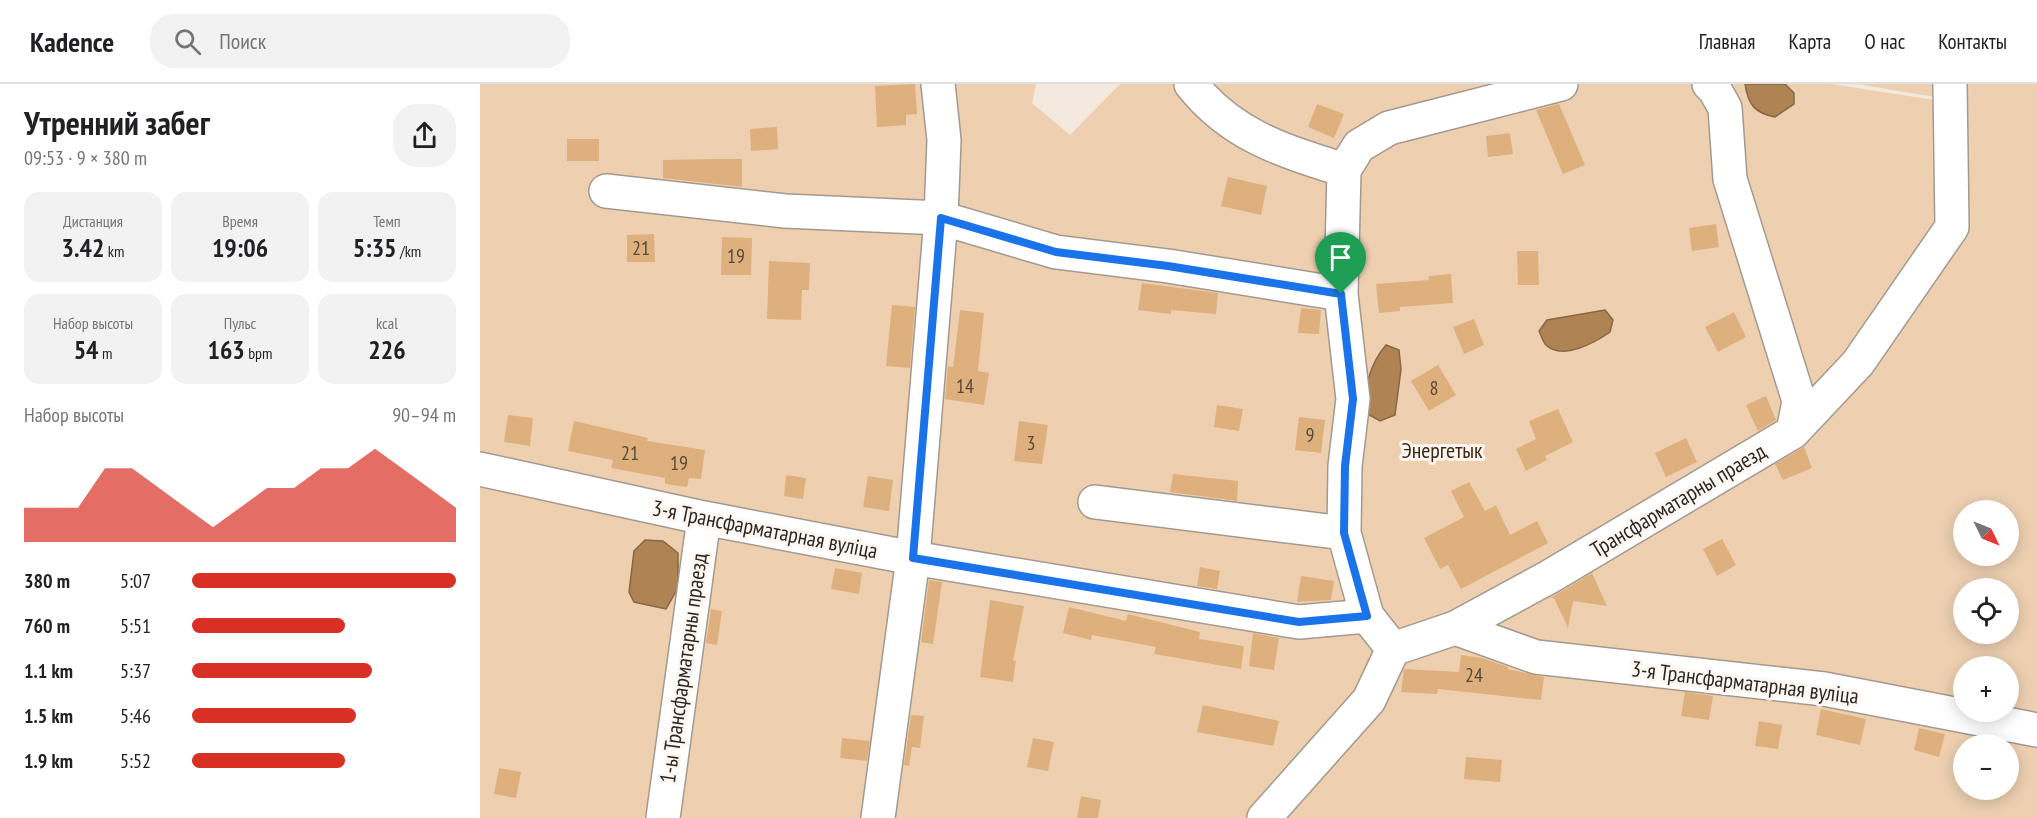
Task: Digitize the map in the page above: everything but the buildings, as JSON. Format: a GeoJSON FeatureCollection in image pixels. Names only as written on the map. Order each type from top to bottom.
{"type":"FeatureCollection","features":[{"type":"Feature","properties":{"kind":"lane"},"geometry":{"type":"LineString","coordinates":[[878,818],[913,558],[941,218],[944,140],[938,84]]}},
{"type":"Feature","properties":{"kind":"lane"},"geometry":{"type":"LineString","coordinates":[[1191,84],[1210,108],[1273,147],[1344,170]]}},
{"type":"Feature","properties":{"kind":"lane"},"geometry":{"type":"LineString","coordinates":[[1264,818],[1369,700],[1393,649],[1367,616],[1344,533],[1345,466],[1353,399],[1341,294],[1344,170],[1359,146],[1389,128],[1561,84]]}},
{"type":"Feature","properties":{"kind":"lane"},"geometry":{"type":"LineString","coordinates":[[1708,84],[1715,90],[1725,108],[1730,179],[1799,401],[1793,432]]}},
{"type":"Feature","properties":{"kind":"lane","name":"Трансфарматарны праезд"},"geometry":{"type":"LineString","coordinates":[[1393,649],[1455,628],[1549,577],[1793,432],[1858,363],[1952,227],[1950,84]]}},
{"type":"Feature","properties":{"kind":"lane"},"geometry":{"type":"LineString","coordinates":[[606,191],[785,211],[941,218],[1056,252],[1168,266],[1341,294]]}},
{"type":"Feature","properties":{"kind":"lane","name":"3-я Трансфарматарная вуліца"},"geometry":{"type":"LineString","coordinates":[[480,469],[704,518],[913,558],[1299,622],[1367,616]]}},
{"type":"Feature","properties":{"kind":"lane"},"geometry":{"type":"LineString","coordinates":[[1095,502],[1344,533]]}},
{"type":"Feature","properties":{"kind":"lane","name":"1-ы Трансфарматарны праезд"},"geometry":{"type":"LineString","coordinates":[[663,818],[704,518]]}},
{"type":"Feature","properties":{"kind":"lane","name":"3-я Трансфарматарная вуліца"},"geometry":{"type":"LineString","coordinates":[[1455,628],[1536,657],[1824,689],[2037,730]]}},
{"type":"Feature","properties":{"kind":"green space","name":"Энергетык"},"geometry":{"type":"Polygon","coordinates":[[[480,84],[1036,84],[1032,103],[1070,135],[1120,84],[1831,84],[1954,103],[1958,84],[2037,84],[2037,818],[480,818],[480,84]]]}},
{"type":"Feature","properties":{"kind":"green space"},"geometry":{"type":"Polygon","coordinates":[[[1857,84],[1954,84],[1952,100],[1857,84]]]}},
{"type":"Feature","properties":{"kind":"shaded area"},"geometry":{"type":"Polygon","coordinates":[[[1745,84],[1785,84],[1794,93],[1794,104],[1775,117],[1762,113],[1751,103],[1745,84]]]}},
{"type":"Feature","properties":{"kind":"shaded area"},"geometry":{"type":"Polygon","coordinates":[[[1605,310],[1613,320],[1610,332],[1570,351],[1553,349],[1545,344],[1539,331],[1547,320],[1605,310]]]}},
{"type":"Feature","properties":{"kind":"shaded area"},"geometry":{"type":"Polygon","coordinates":[[[1386,345],[1399,350],[1401,369],[1395,415],[1380,421],[1364,412],[1367,385],[1372,368],[1386,345]]]}},
{"type":"Feature","properties":{"kind":"shaded area"},"geometry":{"type":"Polygon","coordinates":[[[645,540],[663,541],[678,553],[678,588],[666,609],[634,602],[629,592],[634,551],[645,540]]]}},
{"type":"Feature","properties":{"kind":"route"},"geometry":{"type":"LineString","coordinates":[[941,218],[1056,252],[1168,266],[1341,294],[1353,399],[1345,466],[1344,533],[1367,616],[1299,622],[913,558],[941,218]]}}]}
